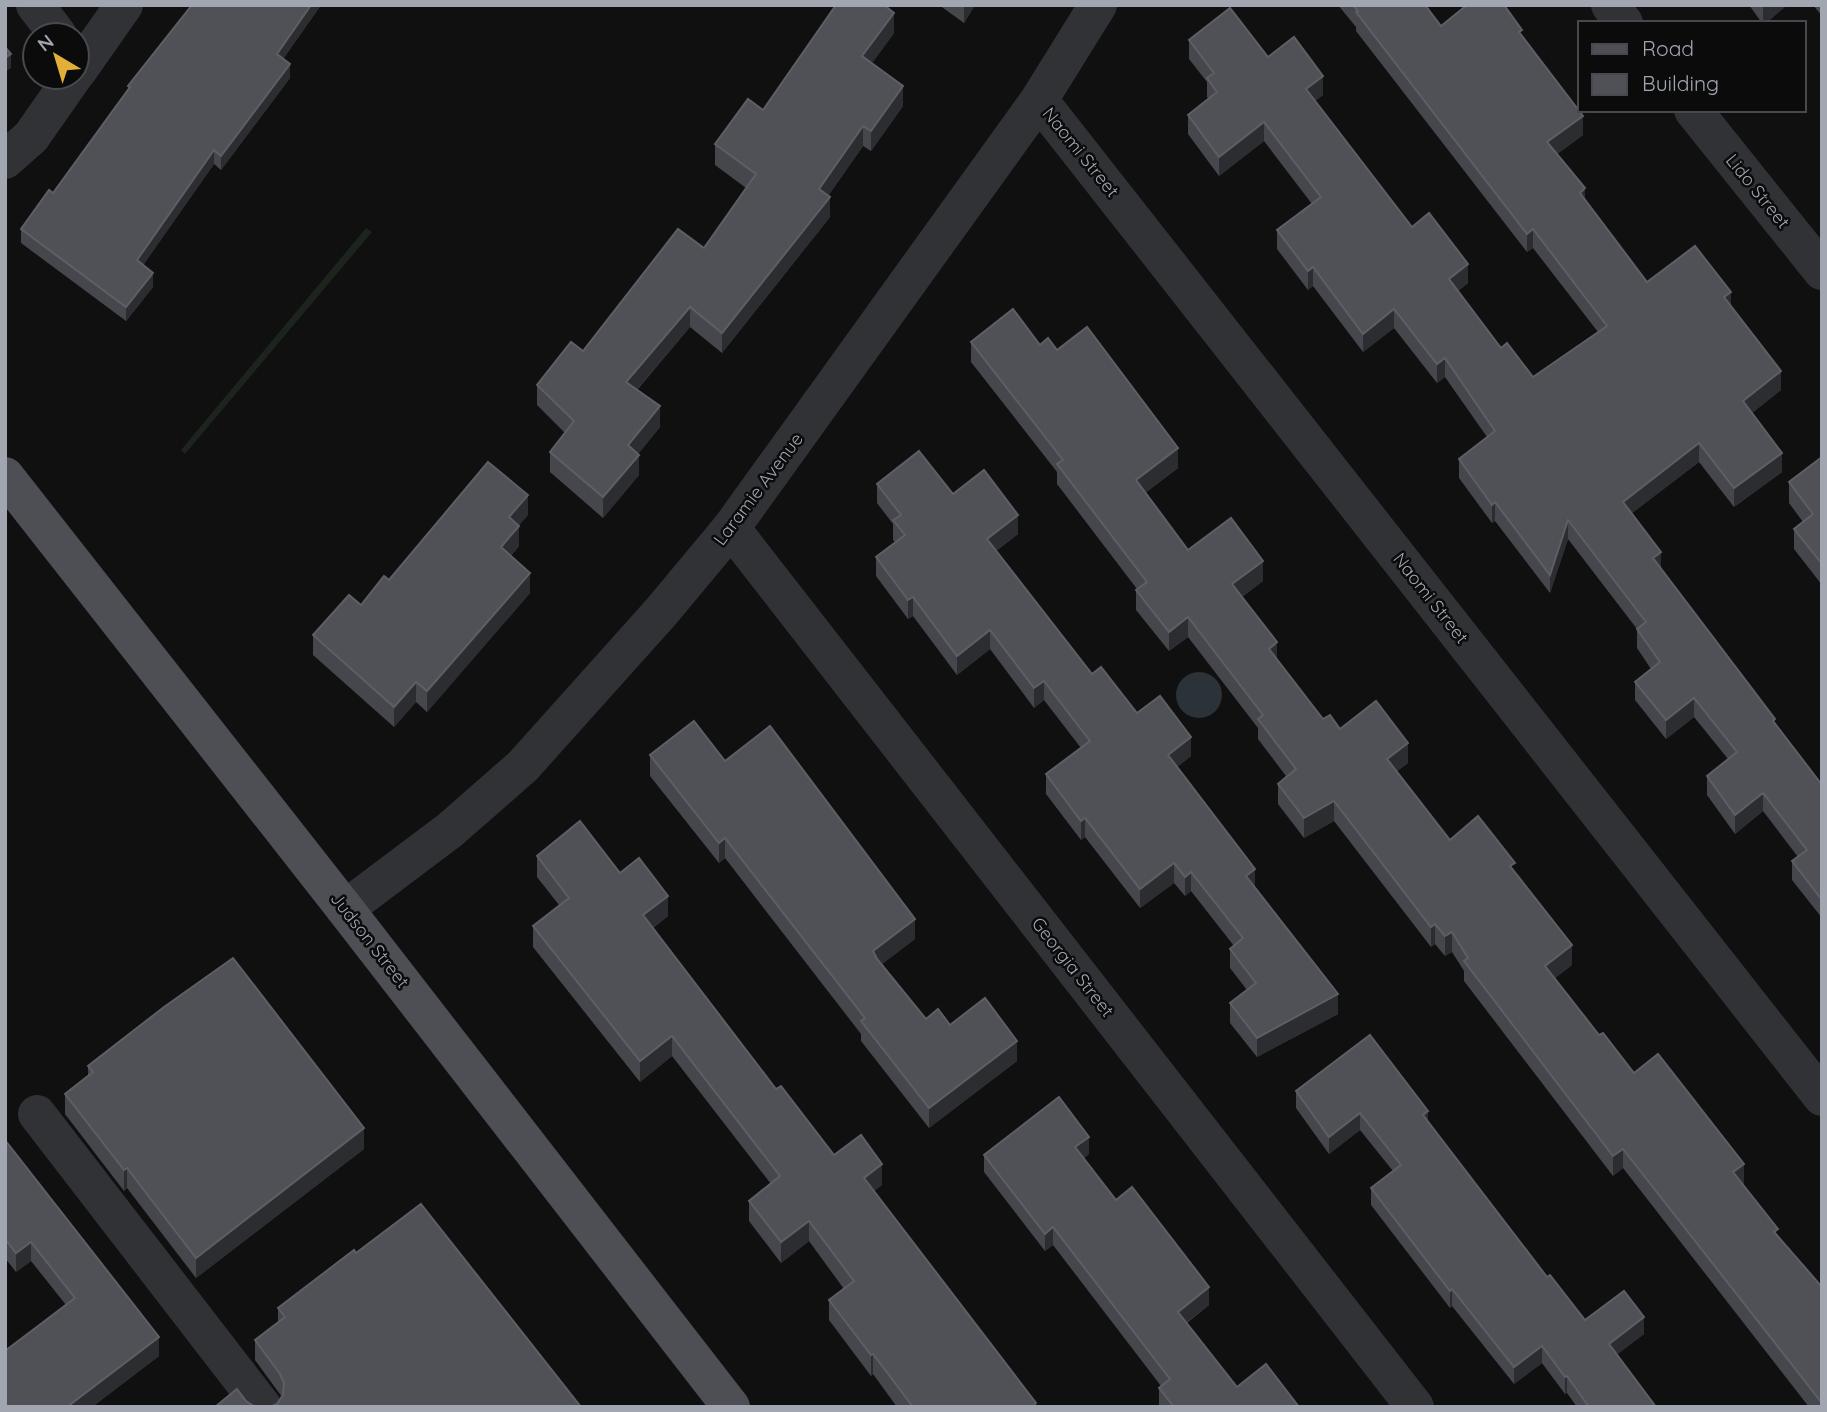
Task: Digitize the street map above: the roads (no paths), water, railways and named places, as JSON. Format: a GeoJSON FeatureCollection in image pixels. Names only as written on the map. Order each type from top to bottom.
{"type":"FeatureCollection","features":[{"type":"Feature","properties":{"kind":"main road","name":"Judson Street"},"geometry":{"type":"LineString","coordinates":[[5,476],[731,1407]]}},
{"type":"Feature","properties":{"kind":"street"},"geometry":{"type":"LineString","coordinates":[[35,5],[47,21]]}},
{"type":"Feature","properties":{"kind":"street"},"geometry":{"type":"LineString","coordinates":[[91,49],[124,5]]}},
{"type":"Feature","properties":{"kind":"street","name":"Laramie Avenue"},"geometry":{"type":"LineString","coordinates":[[345,909],[450,830],[523,766],[661,612],[731,528],[1039,100],[1098,5]]}},
{"type":"Feature","properties":{"kind":"street"},"geometry":{"type":"LineString","coordinates":[[1610,5],[1622,21]]}},
{"type":"Feature","properties":{"kind":"street"},"geometry":{"type":"LineString","coordinates":[[5,160],[31,137],[62,91]]}},
{"type":"Feature","properties":{"kind":"street","name":"Naomi Street"},"geometry":{"type":"LineString","coordinates":[[1039,100],[1822,1097]]}},
{"type":"Feature","properties":{"kind":"street","name":"Lido Street"},"geometry":{"type":"LineString","coordinates":[[1695,112],[1822,271]]}},
{"type":"Feature","properties":{"kind":"street","name":"Georgia Street"},"geometry":{"type":"LineString","coordinates":[[731,528],[1415,1407]]}},
{"type":"Feature","properties":{"kind":"street"},"geometry":{"type":"LineString","coordinates":[[37,1114],[263,1407]]}}]}
